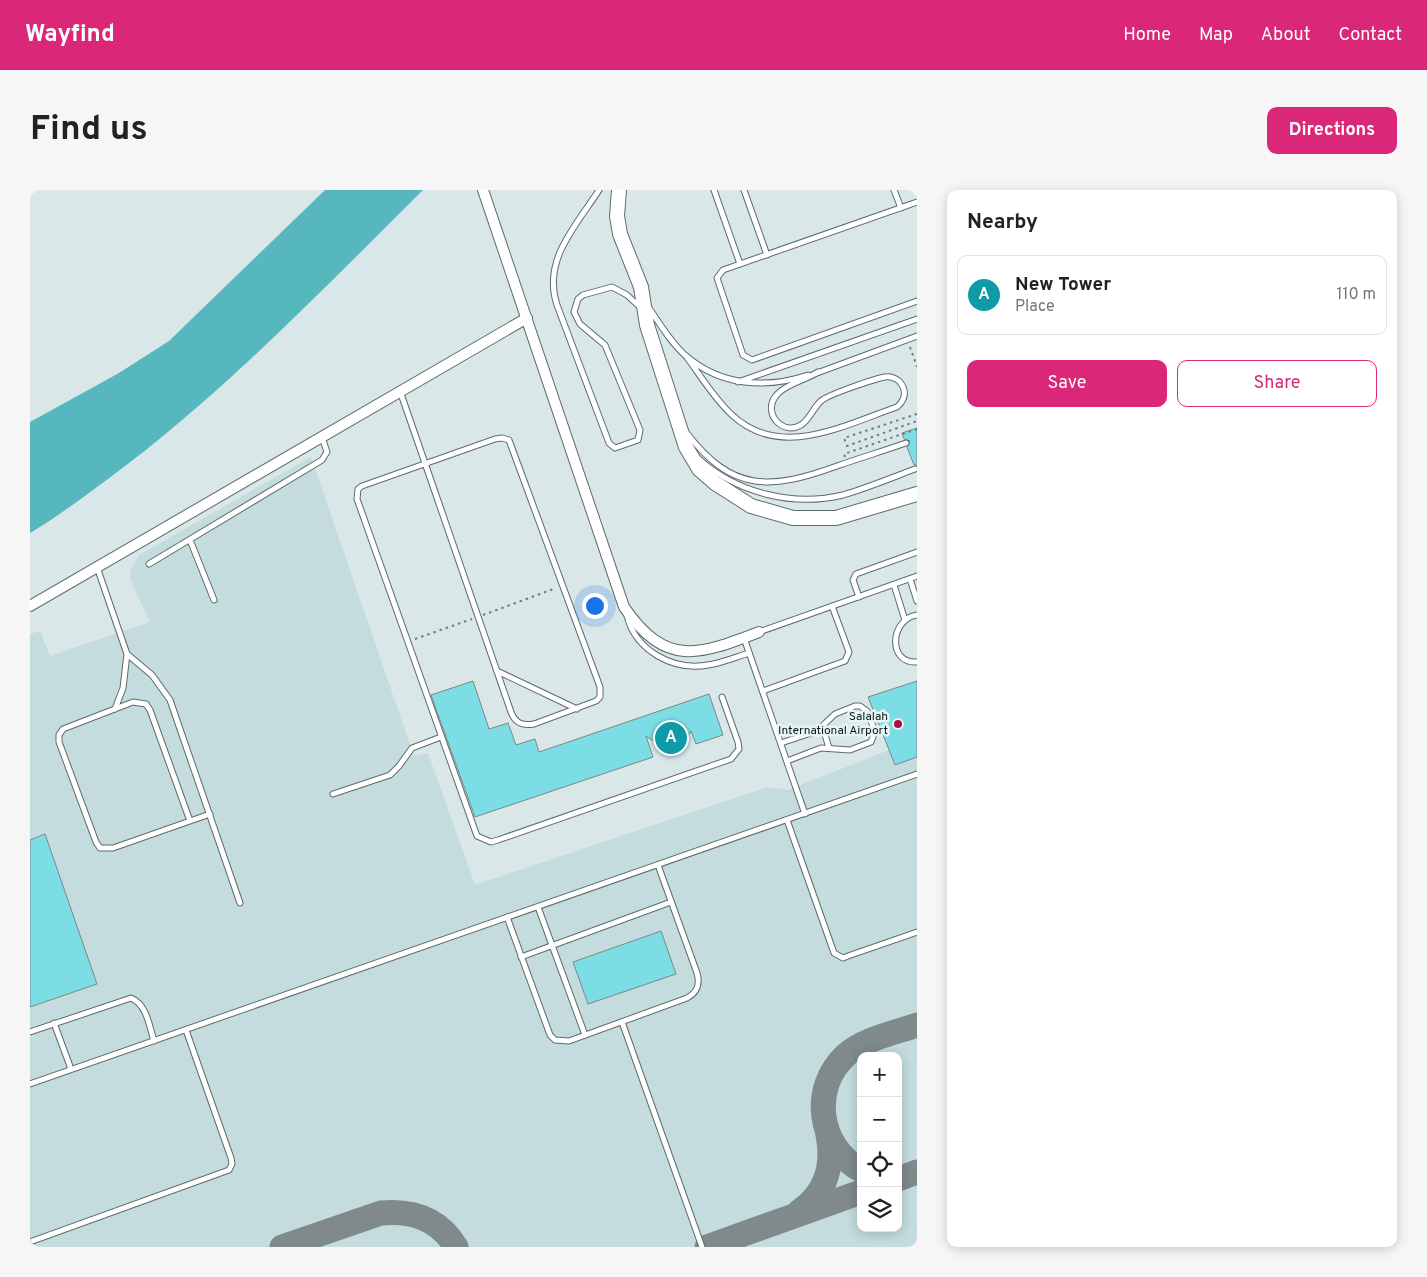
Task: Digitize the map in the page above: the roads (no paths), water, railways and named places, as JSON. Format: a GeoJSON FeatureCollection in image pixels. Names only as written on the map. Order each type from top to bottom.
{"type":"FeatureCollection","features":[{"type":"Feature","properties":{"kind":"street"},"geometry":{"type":"LineString","coordinates":[[483,190],[528,318],[624,607],[646,634],[655,641],[675,650],[686,652],[709,650],[759,632]]}},
{"type":"Feature","properties":{"kind":"street"},"geometry":{"type":"LineString","coordinates":[[619,190],[617,216],[620,234],[636,272],[647,325],[692,460],[715,484],[751,506],[772,513],[814,520],[836,518],[917,494]]}},
{"type":"Feature","properties":{"kind":"street"},"geometry":{"type":"LineString","coordinates":[[30,606],[528,318]]}},
{"type":"Feature","properties":{"kind":"lane"},"geometry":{"type":"LineString","coordinates":[[599,190],[556,259],[552,282],[555,299],[609,443],[615,448],[638,440],[640,430],[605,345],[580,324],[574,312],[574,306],[583,295],[612,287],[644,306],[732,415],[758,432],[772,436],[793,438],[814,435],[897,407],[904,399],[902,384],[895,378],[885,377],[823,399],[807,420],[796,427],[784,426],[778,423],[774,418],[771,406],[777,394],[818,372]]}},
{"type":"Feature","properties":{"kind":"lane"},"geometry":{"type":"LineString","coordinates":[[714,190],[740,264]]}},
{"type":"Feature","properties":{"kind":"lane"},"geometry":{"type":"LineString","coordinates":[[744,190],[767,255]]}},
{"type":"Feature","properties":{"kind":"lane"},"geometry":{"type":"LineString","coordinates":[[894,190],[901,208]]}},
{"type":"Feature","properties":{"kind":"lane"},"geometry":{"type":"LineString","coordinates":[[917,202],[723,270],[716,278],[743,355],[752,360],[917,301]]}},
{"type":"Feature","properties":{"kind":"lane"},"geometry":{"type":"LineString","coordinates":[[737,382],[917,319]]}},
{"type":"Feature","properties":{"kind":"lane"},"geometry":{"type":"LineString","coordinates":[[686,356],[716,375],[737,382],[752,384],[781,382],[818,372],[917,336]]}},
{"type":"Feature","properties":{"kind":"lane"},"geometry":{"type":"LineString","coordinates":[[400,391],[425,464],[511,712],[518,722],[525,725],[534,724],[596,701],[600,697],[600,687],[509,440],[495,439],[425,464],[362,486],[357,494],[477,836],[490,842],[731,759],[739,749],[738,742],[722,697]]}},
{"type":"Feature","properties":{"kind":"lane"},"geometry":{"type":"LineString","coordinates":[[681,428],[713,462],[728,472],[758,482],[783,482],[807,477],[906,443]]}},
{"type":"Feature","properties":{"kind":"lane"},"geometry":{"type":"LineString","coordinates":[[681,428],[698,458],[725,478],[772,496],[808,499],[843,494],[915,469]]}},
{"type":"Feature","properties":{"kind":"lane"},"geometry":{"type":"LineString","coordinates":[[149,564],[322,460],[327,452],[321,437]]}},
{"type":"Feature","properties":{"kind":"lane"},"geometry":{"type":"LineString","coordinates":[[725,478],[728,472]]}},
{"type":"Feature","properties":{"kind":"lane"},"geometry":{"type":"LineString","coordinates":[[190,540],[214,600]]}},
{"type":"Feature","properties":{"kind":"lane"},"geometry":{"type":"LineString","coordinates":[[859,597],[853,580],[856,574],[917,552]]}},
{"type":"Feature","properties":{"kind":"lane"},"geometry":{"type":"LineString","coordinates":[[97,567],[127,654],[123,688],[115,709]]}},
{"type":"Feature","properties":{"kind":"lane"},"geometry":{"type":"LineString","coordinates":[[759,632],[917,576]]}},
{"type":"Feature","properties":{"kind":"lane"},"geometry":{"type":"LineString","coordinates":[[910,579],[917,601]]}},
{"type":"Feature","properties":{"kind":"lane"},"geometry":{"type":"LineString","coordinates":[[894,585],[906,620]]}},
{"type":"Feature","properties":{"kind":"lane"},"geometry":{"type":"LineString","coordinates":[[762,691],[846,661],[849,652],[832,606]]}},
{"type":"Feature","properties":{"kind":"lane"},"geometry":{"type":"LineString","coordinates":[[624,607],[628,622],[638,640],[654,654],[671,662],[690,666],[710,665],[749,653]]}},
{"type":"Feature","properties":{"kind":"lane"},"geometry":{"type":"LineString","coordinates":[[917,615],[906,620],[896,633],[897,650],[907,662],[917,662]]}},
{"type":"Feature","properties":{"kind":"lane"},"geometry":{"type":"LineString","coordinates":[[744,638],[805,814]]}},
{"type":"Feature","properties":{"kind":"lane"},"geometry":{"type":"LineString","coordinates":[[127,654],[152,675],[170,700],[240,903]]}},
{"type":"Feature","properties":{"kind":"lane"},"geometry":{"type":"LineString","coordinates":[[497,671],[577,708]]}},
{"type":"Feature","properties":{"kind":"lane"},"geometry":{"type":"LineString","coordinates":[[190,821],[150,710],[140,702],[115,709],[63,729],[59,735],[58,742],[96,842],[100,848],[113,848],[210,814]]}},
{"type":"Feature","properties":{"kind":"lane"},"geometry":{"type":"LineString","coordinates":[[780,743],[823,728],[835,714],[860,706],[867,710],[875,731],[871,742],[850,750],[829,748],[787,761]]}},
{"type":"Feature","properties":{"kind":"lane"},"geometry":{"type":"LineString","coordinates":[[823,728],[829,748]]}},
{"type":"Feature","properties":{"kind":"lane"},"geometry":{"type":"LineString","coordinates":[[333,794],[390,775],[412,748],[441,737]]}},
{"type":"Feature","properties":{"kind":"lane"},"geometry":{"type":"LineString","coordinates":[[30,1084],[917,774]]}},
{"type":"Feature","properties":{"kind":"lane"},"geometry":{"type":"LineString","coordinates":[[787,820],[834,953],[843,958],[917,932]]}},
{"type":"Feature","properties":{"kind":"lane"},"geometry":{"type":"LineString","coordinates":[[507,917],[550,1035],[562,1042],[585,1035],[687,998],[694,994],[698,988],[697,973],[658,865]]}},
{"type":"Feature","properties":{"kind":"lane"},"geometry":{"type":"LineString","coordinates":[[521,957],[671,902]]}},
{"type":"Feature","properties":{"kind":"lane"},"geometry":{"type":"LineString","coordinates":[[538,907],[585,1035]]}},
{"type":"Feature","properties":{"kind":"lane"},"geometry":{"type":"LineString","coordinates":[[30,1032],[130,998],[138,1002],[143,1008],[154,1041]]}},
{"type":"Feature","properties":{"kind":"lane"},"geometry":{"type":"LineString","coordinates":[[622,1022],[702,1247]]}},
{"type":"Feature","properties":{"kind":"lane"},"geometry":{"type":"LineString","coordinates":[[54,1023],[71,1069]]}},
{"type":"Feature","properties":{"kind":"lane"},"geometry":{"type":"LineString","coordinates":[[30,1242],[230,1170],[231,1158],[186,1030]]}},
{"type":"Feature","properties":{"kind":"water"},"geometry":{"type":"Polygon","coordinates":[[[325,190],[423,190],[271,340],[192,412],[108,479],[30,533],[30,422],[119,373],[169,341],[325,190]]]}},
{"type":"Feature","properties":{"kind":"place","name":"Salalah International Airport"},"geometry":{"type":"Point","coordinates":[898,724]}},
{"type":"Feature","properties":{"kind":"place","name":"New Tower"},"geometry":{"type":"Point","coordinates":[671,738]}}]}
